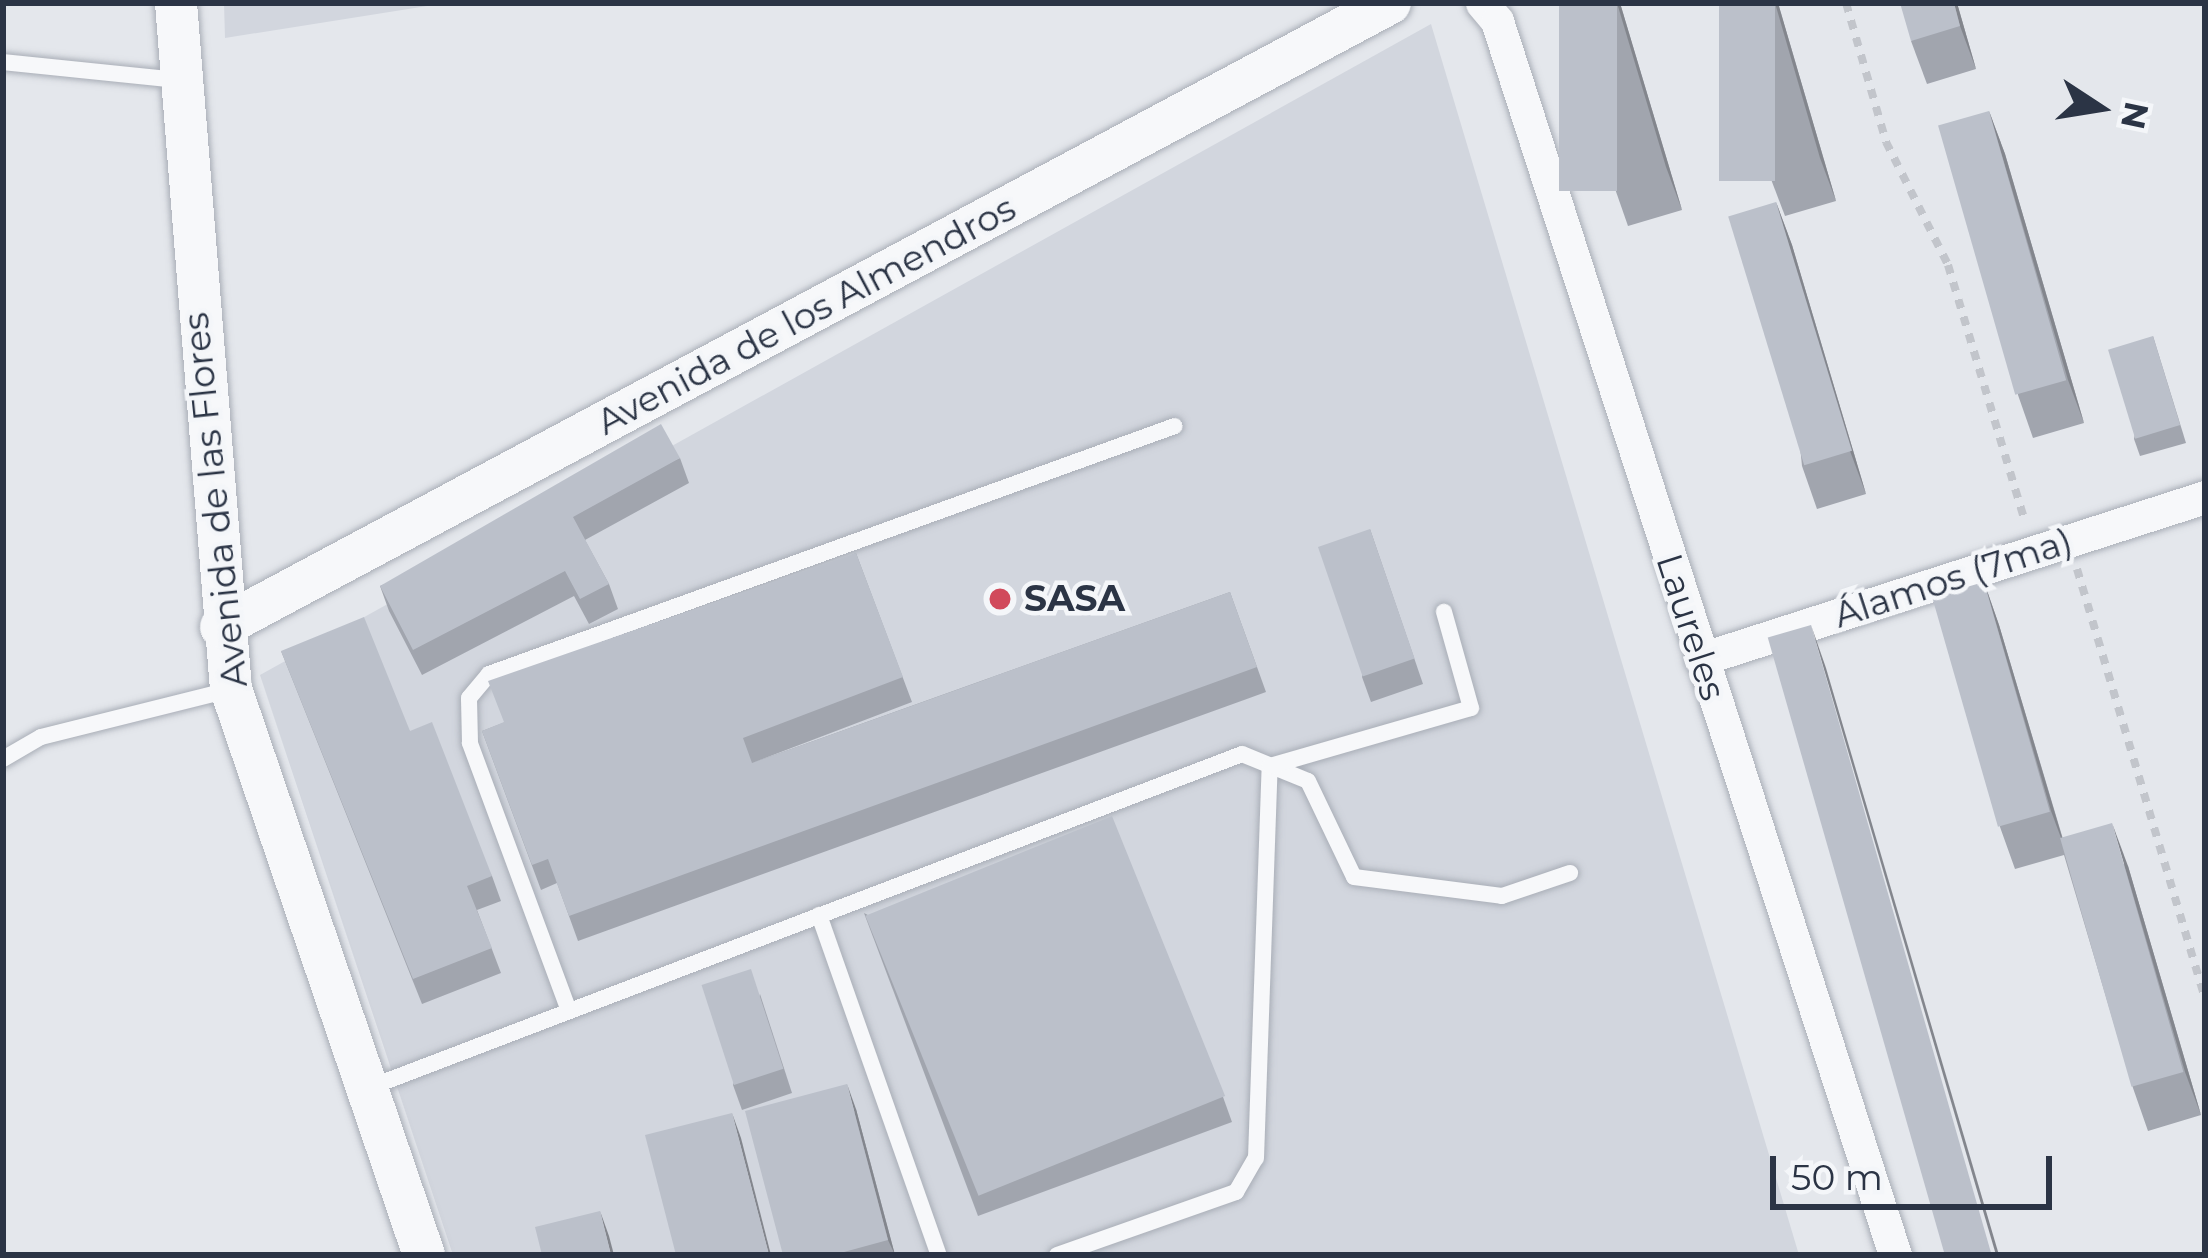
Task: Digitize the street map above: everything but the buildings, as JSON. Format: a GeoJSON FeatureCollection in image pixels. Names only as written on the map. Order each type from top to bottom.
{"type":"FeatureCollection","features":[{"type":"Feature","properties":{"kind":"street","name":"Avenida de las Flores"},"geometry":{"type":"LineString","coordinates":[[176,3],[177,80],[221,627],[231,689],[371,1087],[424,1255]]}},
{"type":"Feature","properties":{"kind":"street","name":"Avenida de los Almendros"},"geometry":{"type":"LineString","coordinates":[[221,627],[1390,3]]}},
{"type":"Feature","properties":{"kind":"street","name":"Laureles"},"geometry":{"type":"LineString","coordinates":[[1482,3],[1497,21],[1895,1255]]}},
{"type":"Feature","properties":{"kind":"street","name":"Álamos (7ma)"},"geometry":{"type":"LineString","coordinates":[[1701,659],[2205,497]]}},
{"type":"Feature","properties":{"kind":"lane"},"geometry":{"type":"LineString","coordinates":[[3,62],[177,80]]}},
{"type":"Feature","properties":{"kind":"lane"},"geometry":{"type":"LineString","coordinates":[[569,1011],[470,743],[469,698],[489,674],[1175,425]]}},
{"type":"Feature","properties":{"kind":"lane"},"geometry":{"type":"LineString","coordinates":[[1270,766],[1471,708],[1444,612]]}},
{"type":"Feature","properties":{"kind":"lane"},"geometry":{"type":"LineString","coordinates":[[3,759],[41,736],[231,689]]}},
{"type":"Feature","properties":{"kind":"lane"},"geometry":{"type":"LineString","coordinates":[[371,1087],[1242,754],[1308,781],[1354,877],[1502,896],[1570,873]]}},
{"type":"Feature","properties":{"kind":"lane"},"geometry":{"type":"LineString","coordinates":[[1057,1255],[1236,1192],[1256,1158],[1270,766]]}},
{"type":"Feature","properties":{"kind":"lane"},"geometry":{"type":"LineString","coordinates":[[819,915],[939,1255]]}},
{"type":"Feature","properties":{"kind":"path"},"geometry":{"type":"LineString","coordinates":[[1846,3],[1886,142],[1948,265],[2033,552]]}},
{"type":"Feature","properties":{"kind":"path"},"geometry":{"type":"LineString","coordinates":[[2068,541],[2205,999]]}},
{"type":"Feature","properties":{"kind":"shaded area"},"geometry":{"type":"Polygon","coordinates":[[[224,3],[446,3],[225,38],[224,3]]]}},
{"type":"Feature","properties":{"kind":"shaded area","name":"SASA"},"geometry":{"type":"Polygon","coordinates":[[[1431,24],[1799,1255],[453,1255],[260,675],[1431,24]]]}},
{"type":"Feature","properties":{"kind":"place","name":"SASA"},"geometry":{"type":"Point","coordinates":[1000,599]}}]}
